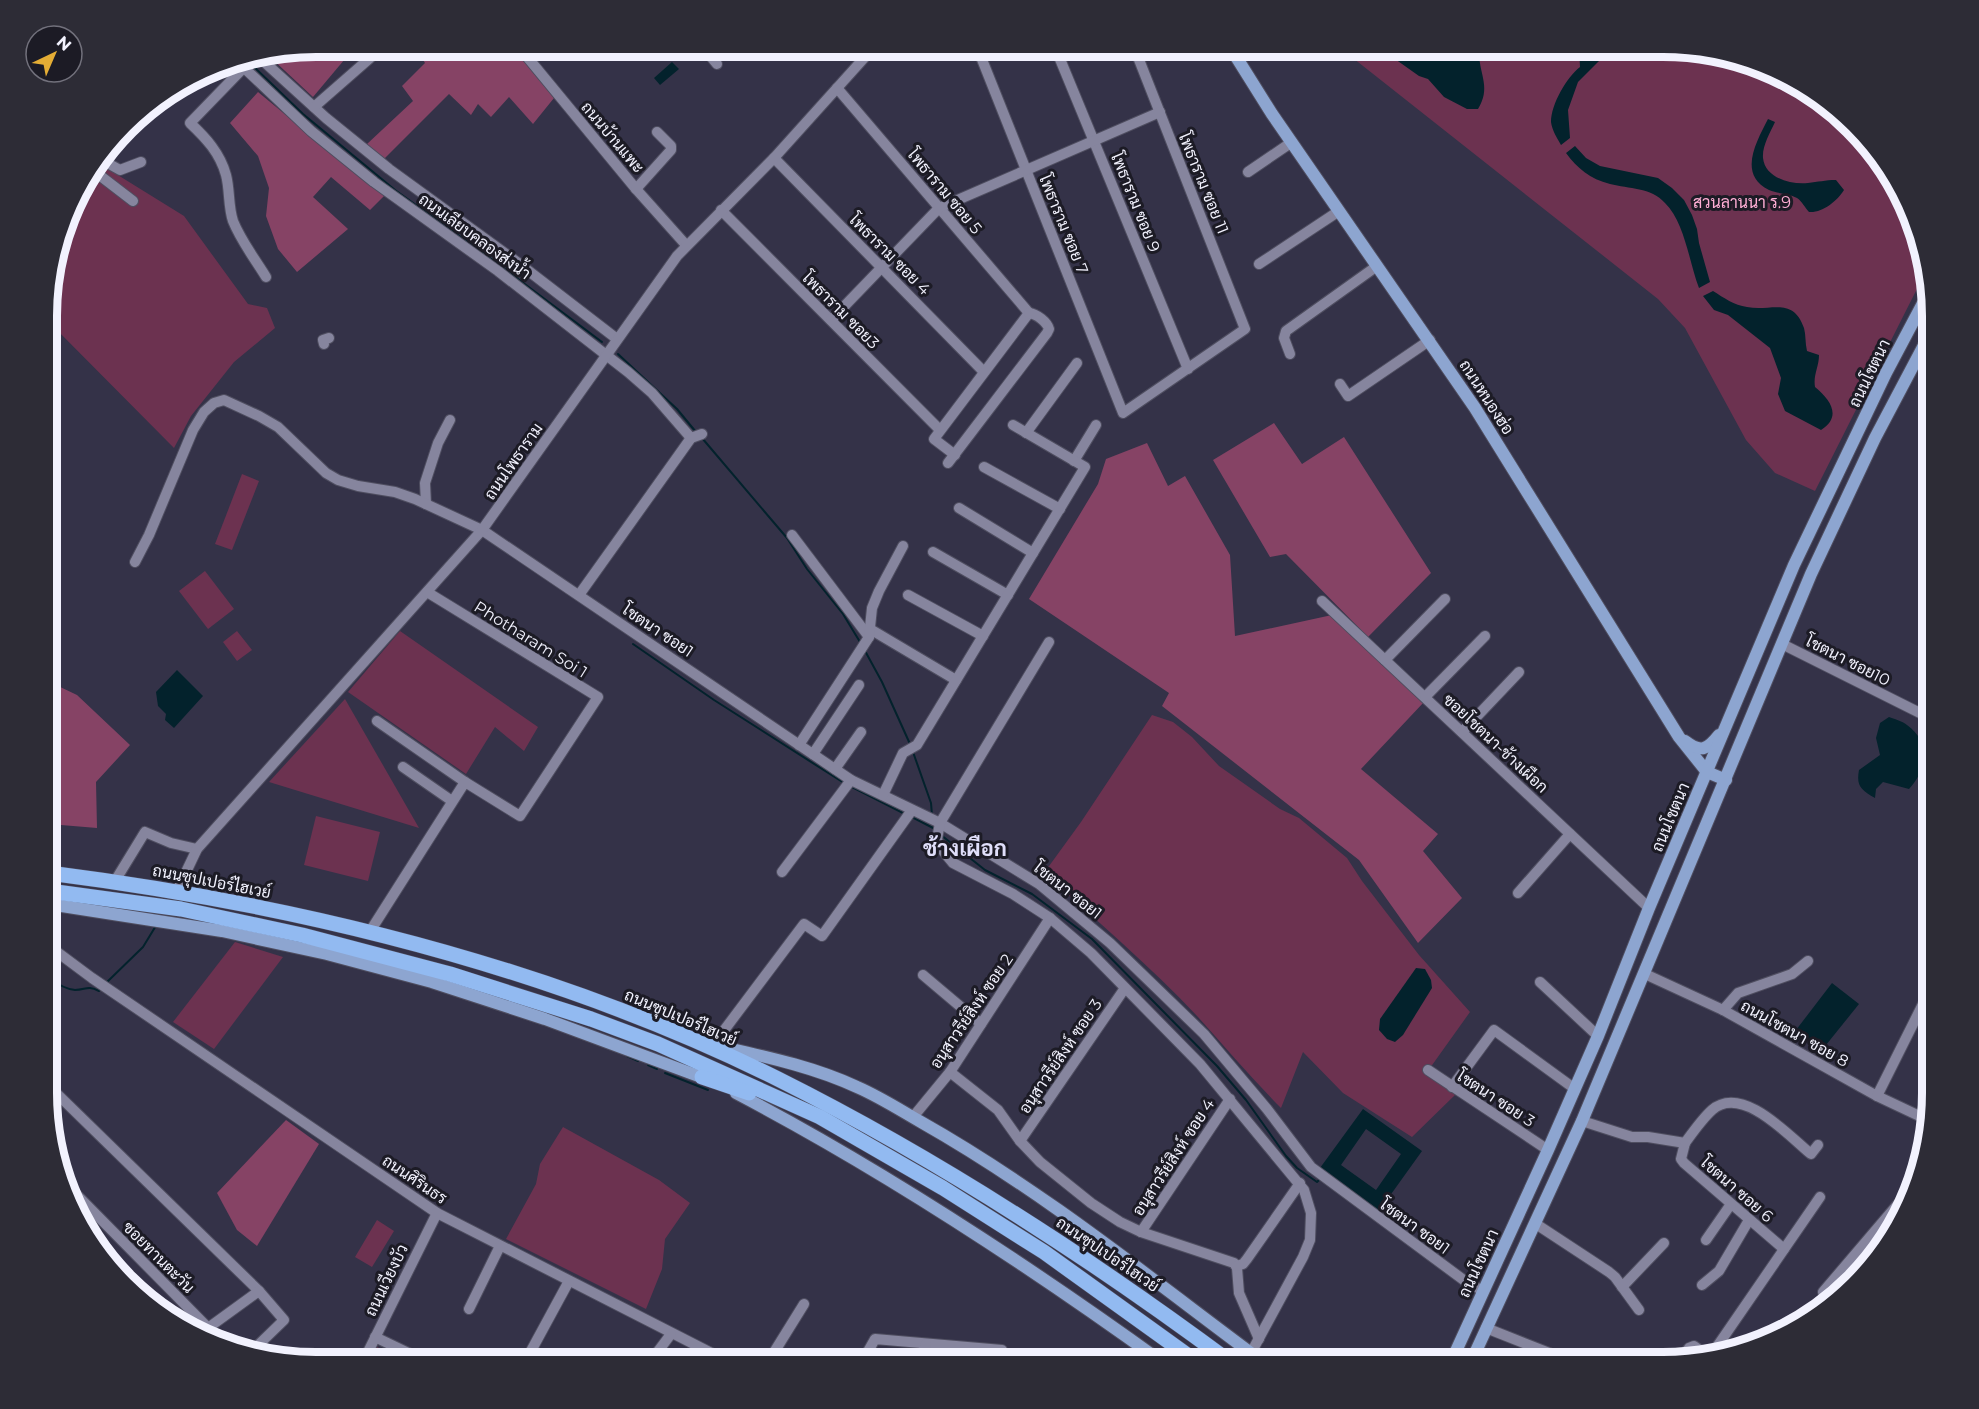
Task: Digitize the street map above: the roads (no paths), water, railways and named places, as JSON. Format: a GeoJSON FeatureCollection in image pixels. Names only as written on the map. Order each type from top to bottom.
{"type":"FeatureCollection","features":[{"type":"Feature","properties":{"kind":"highway","name":"ถนนซุปเปอร์ไฮเวย์"},"geometry":{"type":"LineString","coordinates":[[57,874],[177,891],[369,933],[515,974],[619,1011],[692,1041],[776,1078],[949,1172],[1084,1258],[1216,1352]]}},
{"type":"Feature","properties":{"kind":"highway","name":"ถนนซุปเปอร์ไฮเวย์"},"geometry":{"type":"LineString","coordinates":[[57,892],[181,909],[302,935],[450,974],[591,1019],[688,1057],[820,1117],[943,1188],[1085,1280],[1183,1352]]}},
{"type":"Feature","properties":{"kind":"highway"},"geometry":{"type":"LineString","coordinates":[[302,935],[327,954]]}},
{"type":"Feature","properties":{"kind":"highway"},"geometry":{"type":"LineString","coordinates":[[702,1077],[820,1117]]}},
{"type":"Feature","properties":{"kind":"main road","name":"ถนนหนองฮ่อ"},"geometry":{"type":"LineString","coordinates":[[1237,57],[1292,142],[1475,408],[1679,737],[1707,772]]}},
{"type":"Feature","properties":{"kind":"main road","name":"ถนนโชตนา"},"geometry":{"type":"LineString","coordinates":[[1456,1352],[1575,1089],[1794,565],[1886,373],[1921,306]]}},
{"type":"Feature","properties":{"kind":"main road","name":"ถนนโชตนา"},"geometry":{"type":"LineString","coordinates":[[1475,1352],[1582,1121],[1811,573],[1875,438],[1922,349]]}},
{"type":"Feature","properties":{"kind":"main road"},"geometry":{"type":"LineString","coordinates":[[1794,565],[1811,573]]}},
{"type":"Feature","properties":{"kind":"main road"},"geometry":{"type":"LineString","coordinates":[[1679,737],[1694,748],[1703,749],[1712,744],[1724,729]]}},
{"type":"Feature","properties":{"kind":"main road"},"geometry":{"type":"LineString","coordinates":[[1707,772],[1726,780]]}},
{"type":"Feature","properties":{"kind":"main road"},"geometry":{"type":"LineString","coordinates":[[57,905],[172,922],[327,954],[472,993],[702,1077],[795,1125],[929,1205],[1030,1270],[1148,1352]]}},
{"type":"Feature","properties":{"kind":"main road"},"geometry":{"type":"LineString","coordinates":[[692,1041],[785,1062],[835,1077],[878,1097],[952,1140],[1052,1205],[1250,1352]]}},
{"type":"Feature","properties":{"kind":"street","name":"ถนนบ้านแพะ"},"geometry":{"type":"LineString","coordinates":[[527,57],[636,189],[686,245]]}},
{"type":"Feature","properties":{"kind":"street"},"geometry":{"type":"LineString","coordinates":[[711,57],[717,64]]}},
{"type":"Feature","properties":{"kind":"street","name":"ถนนโพธาราม"},"geometry":{"type":"LineString","coordinates":[[177,891],[197,849],[482,530],[686,245],[774,158],[863,57]]}},
{"type":"Feature","properties":{"kind":"street","name":"โพธาราม ซอย 7"},"geometry":{"type":"LineString","coordinates":[[981,57],[1123,412],[1188,369]]}},
{"type":"Feature","properties":{"kind":"street","name":"โพธาราม ซอย 9"},"geometry":{"type":"LineString","coordinates":[[1059,57],[1188,369]]}},
{"type":"Feature","properties":{"kind":"street","name":"โพธาราม ซอย 11"},"geometry":{"type":"LineString","coordinates":[[1138,57],[1245,329],[1188,369]]}},
{"type":"Feature","properties":{"kind":"street"},"geometry":{"type":"LineString","coordinates":[[314,107],[370,58]]}},
{"type":"Feature","properties":{"kind":"street","name":"ถนนเลียบคลองส่งน้ำ"},"geometry":{"type":"LineString","coordinates":[[265,62],[314,107],[389,169],[490,241],[617,339]]}},
{"type":"Feature","properties":{"kind":"street","name":"ถนนเลียบคลองส่งน้ำ"},"geometry":{"type":"LineString","coordinates":[[244,68],[311,131],[374,182],[498,271],[606,355],[652,393],[696,436],[579,596]]}},
{"type":"Feature","properties":{"kind":"street"},"geometry":{"type":"LineString","coordinates":[[237,70],[190,123],[205,136],[218,153],[226,175],[233,220],[266,277]]}},
{"type":"Feature","properties":{"kind":"street","name":"โพธาราม ซอย 5"},"geometry":{"type":"LineString","coordinates":[[837,88],[1029,313],[1047,323],[1049,329],[952,459],[934,439],[940,430]]}},
{"type":"Feature","properties":{"kind":"street"},"geometry":{"type":"LineString","coordinates":[[831,321],[939,208],[1160,112]]}},
{"type":"Feature","properties":{"kind":"street"},"geometry":{"type":"LineString","coordinates":[[636,189],[671,150],[671,146],[657,132]]}},
{"type":"Feature","properties":{"kind":"street"},"geometry":{"type":"LineString","coordinates":[[1248,172],[1292,142]]}},
{"type":"Feature","properties":{"kind":"street","name":"โพธาราม ซอย 4"},"geometry":{"type":"LineString","coordinates":[[774,158],[984,372]]}},
{"type":"Feature","properties":{"kind":"street"},"geometry":{"type":"LineString","coordinates":[[107,163],[120,170],[141,162]]}},
{"type":"Feature","properties":{"kind":"street"},"geometry":{"type":"LineString","coordinates":[[99,175],[133,201]]}},
{"type":"Feature","properties":{"kind":"street","name":"โพธาราม ซอย3"},"geometry":{"type":"LineString","coordinates":[[721,210],[940,430]]}},
{"type":"Feature","properties":{"kind":"street"},"geometry":{"type":"LineString","coordinates":[[1259,264],[1339,211]]}},
{"type":"Feature","properties":{"kind":"street"},"geometry":{"type":"LineString","coordinates":[[1290,354],[1284,338],[1286,331],[1377,266]]}},
{"type":"Feature","properties":{"kind":"street"},"geometry":{"type":"LineString","coordinates":[[940,430],[1029,313]]}},
{"type":"Feature","properties":{"kind":"street"},"geometry":{"type":"LineString","coordinates":[[1340,384],[1348,396],[1430,340]]}},
{"type":"Feature","properties":{"kind":"street"},"geometry":{"type":"LineString","coordinates":[[1026,433],[1077,363]]}},
{"type":"Feature","properties":{"kind":"street","name":"โชตนา ซอย1"},"geometry":{"type":"LineString","coordinates":[[135,562],[149,535],[193,430],[204,412],[214,403],[224,400],[278,427],[326,473],[338,480],[395,492],[482,530],[851,780],[940,823],[1039,884],[1110,943],[1204,1034],[1322,1177],[1465,1281],[1483,1291]]}},
{"type":"Feature","properties":{"kind":"street"},"geometry":{"type":"LineString","coordinates":[[426,504],[425,483],[438,443],[450,420]]}},
{"type":"Feature","properties":{"kind":"street"},"geometry":{"type":"LineString","coordinates":[[883,795],[903,753],[917,745],[1085,467],[1013,425]]}},
{"type":"Feature","properties":{"kind":"street"},"geometry":{"type":"LineString","coordinates":[[1074,460],[1096,426]]}},
{"type":"Feature","properties":{"kind":"street"},"geometry":{"type":"LineString","coordinates":[[984,467],[1060,509]]}},
{"type":"Feature","properties":{"kind":"street"},"geometry":{"type":"LineString","coordinates":[[959,508],[1033,553]]}},
{"type":"Feature","properties":{"kind":"street"},"geometry":{"type":"LineString","coordinates":[[792,535],[869,633],[956,680]]}},
{"type":"Feature","properties":{"kind":"street"},"geometry":{"type":"LineString","coordinates":[[799,745],[862,650],[869,633],[872,608],[903,546]]}},
{"type":"Feature","properties":{"kind":"street"},"geometry":{"type":"LineString","coordinates":[[933,552],[1008,595]]}},
{"type":"Feature","properties":{"kind":"street","name":"Photharam Soi 1"},"geometry":{"type":"LineString","coordinates":[[427,592],[597,697],[520,816],[465,782]]}},
{"type":"Feature","properties":{"kind":"street"},"geometry":{"type":"LineString","coordinates":[[908,594],[983,636]]}},
{"type":"Feature","properties":{"kind":"street"},"geometry":{"type":"LineString","coordinates":[[1385,660],[1445,599]]}},
{"type":"Feature","properties":{"kind":"street","name":"ซอยโชตนา-ช้างเผือก"},"geometry":{"type":"LineString","coordinates":[[1322,601],[1649,908]]}},
{"type":"Feature","properties":{"kind":"street"},"geometry":{"type":"LineString","coordinates":[[1425,697],[1485,636]]}},
{"type":"Feature","properties":{"kind":"street"},"geometry":{"type":"LineString","coordinates":[[1049,642],[940,823],[937,838],[939,846],[953,863],[1013,894],[1050,918],[1091,953],[1200,1064],[1300,1183],[1308,1197],[1311,1213],[1310,1240],[1252,1352]]}},
{"type":"Feature","properties":{"kind":"street","name":"โชตนา ซอย10"},"geometry":{"type":"LineString","coordinates":[[1782,644],[1922,714]]}},
{"type":"Feature","properties":{"kind":"street"},"geometry":{"type":"LineString","coordinates":[[1462,732],[1519,672]]}},
{"type":"Feature","properties":{"kind":"street"},"geometry":{"type":"LineString","coordinates":[[813,754],[859,685]]}},
{"type":"Feature","properties":{"kind":"street"},"geometry":{"type":"LineString","coordinates":[[369,933],[465,782],[377,721]]}},
{"type":"Feature","properties":{"kind":"street"},"geometry":{"type":"LineString","coordinates":[[835,769],[861,732]]}},
{"type":"Feature","properties":{"kind":"street"},"geometry":{"type":"LineString","coordinates":[[403,767],[452,801]]}},
{"type":"Feature","properties":{"kind":"street"},"geometry":{"type":"LineString","coordinates":[[782,872],[851,780]]}},
{"type":"Feature","properties":{"kind":"street"},"geometry":{"type":"LineString","coordinates":[[713,1045],[804,924],[822,936],[912,810]]}},
{"type":"Feature","properties":{"kind":"street"},"geometry":{"type":"LineString","coordinates":[[114,881],[145,832],[171,843],[197,849]]}},
{"type":"Feature","properties":{"kind":"street"},"geometry":{"type":"LineString","coordinates":[[1518,893],[1570,834]]}},
{"type":"Feature","properties":{"kind":"street","name":"อนุสาวรีย์สิงห์ ซอย 2"},"geometry":{"type":"LineString","coordinates":[[913,1117],[950,1072],[1050,918]]}},
{"type":"Feature","properties":{"kind":"street","name":"ถนนศิรินธร"},"geometry":{"type":"LineString","coordinates":[[57,952],[437,1213],[708,1352]]}},
{"type":"Feature","properties":{"kind":"street"},"geometry":{"type":"LineString","coordinates":[[1724,1010],[1738,993],[1792,974],[1808,961]]}},
{"type":"Feature","properties":{"kind":"street","name":"ถนนโชตนา ซอย 8"},"geometry":{"type":"LineString","coordinates":[[1644,974],[1724,1010],[1921,1117]]}},
{"type":"Feature","properties":{"kind":"street"},"geometry":{"type":"LineString","coordinates":[[923,975],[981,1024]]}},
{"type":"Feature","properties":{"kind":"street"},"geometry":{"type":"LineString","coordinates":[[1540,982],[1598,1035]]}},
{"type":"Feature","properties":{"kind":"street","name":"อนุสาวรีย์สิงห์ ซอย 3"},"geometry":{"type":"LineString","coordinates":[[1020,1141],[1125,988]]}},
{"type":"Feature","properties":{"kind":"street"},"geometry":{"type":"LineString","coordinates":[[1877,1095],[1922,1006]]}},
{"type":"Feature","properties":{"kind":"street"},"geometry":{"type":"LineString","coordinates":[[1452,1087],[1494,1030],[1575,1089]]}},
{"type":"Feature","properties":{"kind":"street","name":"โชตนา ซอย 3"},"geometry":{"type":"LineString","coordinates":[[1428,1070],[1548,1150]]}},
{"type":"Feature","properties":{"kind":"street"},"geometry":{"type":"LineString","coordinates":[[950,1072],[998,1110],[1020,1141],[1040,1162],[1077,1193],[1120,1222],[1142,1232],[1233,1262],[1236,1266],[1239,1293],[1259,1339]]}},
{"type":"Feature","properties":{"kind":"street"},"geometry":{"type":"LineString","coordinates":[[57,1093],[259,1291],[284,1320],[258,1345]]}},
{"type":"Feature","properties":{"kind":"street","name":"อนุสาวรีย์สิงห์ ซอย 4"},"geometry":{"type":"LineString","coordinates":[[1142,1232],[1230,1100]]}},
{"type":"Feature","properties":{"kind":"street"},"geometry":{"type":"LineString","coordinates":[[1685,1143],[1712,1110],[1731,1103],[1747,1106],[1761,1113],[1810,1154],[1818,1145]]}},
{"type":"Feature","properties":{"kind":"street","name":"โชตนา ซอย 6"},"geometry":{"type":"LineString","coordinates":[[1582,1121],[1632,1137],[1685,1143],[1681,1159],[1684,1163],[1784,1249]]}},
{"type":"Feature","properties":{"kind":"street"},"geometry":{"type":"LineString","coordinates":[[1266,1143],[1282,1130]]}},
{"type":"Feature","properties":{"kind":"street"},"geometry":{"type":"LineString","coordinates":[[1236,1266],[1243,1264],[1247,1259],[1300,1183]]}},
{"type":"Feature","properties":{"kind":"street"},"geometry":{"type":"LineString","coordinates":[[1717,1346],[1820,1197]]}},
{"type":"Feature","properties":{"kind":"street","name":"ซอยทานตะวัน"},"geometry":{"type":"LineString","coordinates":[[79,1198],[208,1328]]}},
{"type":"Feature","properties":{"kind":"street"},"geometry":{"type":"LineString","coordinates":[[1706,1240],[1731,1204]]}},
{"type":"Feature","properties":{"kind":"street","name":"ถนนเวียงบัว"},"geometry":{"type":"LineString","coordinates":[[368,1352],[437,1213]]}},
{"type":"Feature","properties":{"kind":"street"},"geometry":{"type":"LineString","coordinates":[[1826,1294],[1823,1292],[1889,1218]]}},
{"type":"Feature","properties":{"kind":"street"},"geometry":{"type":"LineString","coordinates":[[1702,1285],[1719,1271],[1749,1220]]}},
{"type":"Feature","properties":{"kind":"street"},"geometry":{"type":"LineString","coordinates":[[1536,1224],[1609,1272],[1639,1310]]}},
{"type":"Feature","properties":{"kind":"street"},"geometry":{"type":"LineString","coordinates":[[1622,1287],[1664,1243]]}},
{"type":"Feature","properties":{"kind":"street"},"geometry":{"type":"LineString","coordinates":[[469,1309],[500,1246]]}},
{"type":"Feature","properties":{"kind":"street"},"geometry":{"type":"LineString","coordinates":[[530,1352],[569,1281]]}},
{"type":"Feature","properties":{"kind":"street"},"geometry":{"type":"LineString","coordinates":[[208,1328],[259,1291]]}},
{"type":"Feature","properties":{"kind":"street"},"geometry":{"type":"LineString","coordinates":[[774,1352],[804,1304]]}},
{"type":"Feature","properties":{"kind":"street"},"geometry":{"type":"LineString","coordinates":[[1486,1328],[1547,1352]]}},
{"type":"Feature","properties":{"kind":"street"},"geometry":{"type":"LineString","coordinates":[[658,1352],[671,1334]]}},
{"type":"Feature","properties":{"kind":"street"},"geometry":{"type":"LineString","coordinates":[[375,1336],[407,1352]]}},
{"type":"Feature","properties":{"kind":"street"},"geometry":{"type":"LineString","coordinates":[[868,1352],[875,1339],[999,1349],[998,1352]]}},
{"type":"Feature","properties":{"kind":"street"},"geometry":{"type":"LineString","coordinates":[[922,1352],[926,1344]]}},
{"type":"Feature","properties":{"kind":"street"},"geometry":{"type":"LineString","coordinates":[[1687,1351],[1694,1346],[1699,1350]]}},
{"type":"Feature","properties":{"kind":"water"},"geometry":{"type":"Polygon","coordinates":[[[1395,57],[1479,57],[1484,88],[1482,102],[1478,109],[1467,109],[1444,97],[1428,79],[1419,76],[1395,57]]]}},
{"type":"Feature","properties":{"kind":"water"},"geometry":{"type":"Polygon","coordinates":[[[1580,57],[1606,57],[1578,82],[1568,110],[1570,138],[1561,145],[1552,128],[1552,115],[1561,92],[1570,77],[1580,67],[1580,57]]]}},
{"type":"Feature","properties":{"kind":"water"},"geometry":{"type":"Polygon","coordinates":[[[672,62],[679,69],[660,85],[654,78],[672,62]]]}},
{"type":"Feature","properties":{"kind":"water"},"geometry":{"type":"Polygon","coordinates":[[[1768,119],[1775,122],[1763,153],[1768,171],[1780,179],[1794,183],[1836,180],[1844,190],[1829,206],[1819,211],[1809,212],[1797,198],[1769,190],[1759,183],[1754,175],[1752,157],[1768,119]]]}},
{"type":"Feature","properties":{"kind":"water"},"geometry":{"type":"Polygon","coordinates":[[[1575,146],[1586,158],[1600,166],[1658,178],[1684,200],[1697,229],[1710,282],[1699,288],[1682,232],[1672,211],[1665,203],[1646,191],[1610,184],[1590,176],[1579,168],[1566,153],[1575,146]]]}},
{"type":"Feature","properties":{"kind":"water"},"geometry":{"type":"Polygon","coordinates":[[[1713,291],[1738,305],[1756,308],[1780,307],[1794,312],[1799,318],[1804,328],[1807,351],[1819,355],[1815,387],[1826,397],[1832,408],[1831,420],[1821,430],[1785,411],[1778,394],[1781,378],[1770,348],[1728,315],[1714,310],[1703,296],[1713,291]]]}},
{"type":"Feature","properties":{"kind":"water"},"geometry":{"type":"Polygon","coordinates":[[[177,670],[203,696],[174,728],[165,720],[166,714],[158,706],[156,692],[177,670]]]}},
{"type":"Feature","properties":{"kind":"water"},"geometry":{"type":"Polygon","coordinates":[[[1889,717],[1905,724],[1915,732],[1922,745],[1922,768],[1909,789],[1883,782],[1876,789],[1875,798],[1861,787],[1858,780],[1859,770],[1880,755],[1876,738],[1880,723],[1889,717]]]}},
{"type":"Feature","properties":{"kind":"water"},"geometry":{"type":"Polygon","coordinates":[[[1416,968],[1425,969],[1431,980],[1432,988],[1403,1035],[1395,1042],[1387,1039],[1379,1030],[1380,1019],[1416,968]]]}},
{"type":"Feature","properties":{"kind":"water"},"geometry":{"type":"Polygon","coordinates":[[[1832,983],[1859,1004],[1822,1050],[1796,1030],[1832,983]]]}},
{"type":"Feature","properties":{"kind":"water"},"geometry":{"type":"Polygon","coordinates":[[[1363,1109],[1422,1151],[1379,1211],[1320,1168],[1363,1109]],[[1366,1129],[1341,1165],[1376,1190],[1401,1154],[1366,1129]]]}},
{"type":"Feature","properties":{"kind":"waterway"},"geometry":{"type":"LineString","coordinates":[[252,65],[303,114],[395,190],[602,342]]}},
{"type":"Feature","properties":{"kind":"waterway"},"geometry":{"type":"LineString","coordinates":[[618,354],[677,409],[696,432]]}},
{"type":"Feature","properties":{"kind":"waterway"},"geometry":{"type":"LineString","coordinates":[[702,438],[787,538],[807,569],[843,614],[860,642]]}},
{"type":"Feature","properties":{"kind":"waterway"},"geometry":{"type":"LineString","coordinates":[[633,644],[714,700],[844,783]]}},
{"type":"Feature","properties":{"kind":"waterway"},"geometry":{"type":"LineString","coordinates":[[864,649],[882,682],[910,744]]}},
{"type":"Feature","properties":{"kind":"waterway"},"geometry":{"type":"LineString","coordinates":[[913,752],[931,803],[932,815]]}},
{"type":"Feature","properties":{"kind":"waterway"},"geometry":{"type":"LineString","coordinates":[[852,787],[905,814]]}},
{"type":"Feature","properties":{"kind":"waterway"},"geometry":{"type":"LineString","coordinates":[[910,816],[935,829]]}},
{"type":"Feature","properties":{"kind":"waterway"},"geometry":{"type":"LineString","coordinates":[[941,835],[985,870],[1032,894],[1092,939],[1217,1066],[1246,1100],[1297,1168],[1317,1182],[1321,1178]]}},
{"type":"Feature","properties":{"kind":"waterway"},"geometry":{"type":"LineString","coordinates":[[106,983],[143,947],[157,924]]}},
{"type":"Feature","properties":{"kind":"waterway"},"geometry":{"type":"LineString","coordinates":[[57,983],[71,989],[89,988],[99,991],[100,989]]}},
{"type":"Feature","properties":{"kind":"waterway"},"geometry":{"type":"LineString","coordinates":[[627,1056],[638,1061]]}},
{"type":"Feature","properties":{"kind":"waterway"},"geometry":{"type":"LineString","coordinates":[[648,1065],[657,1069]]}},
{"type":"Feature","properties":{"kind":"waterway"},"geometry":{"type":"LineString","coordinates":[[665,1073],[708,1090]]}},
{"type":"Feature","properties":{"kind":"district","name":"ช้างเผือก"},"geometry":{"type":"Point","coordinates":[965,848]}},
{"type":"Feature","properties":{"kind":"park label","name":"สวนลานนา ร.9"},"geometry":{"type":"Point","coordinates":[1742,202]}}]}
